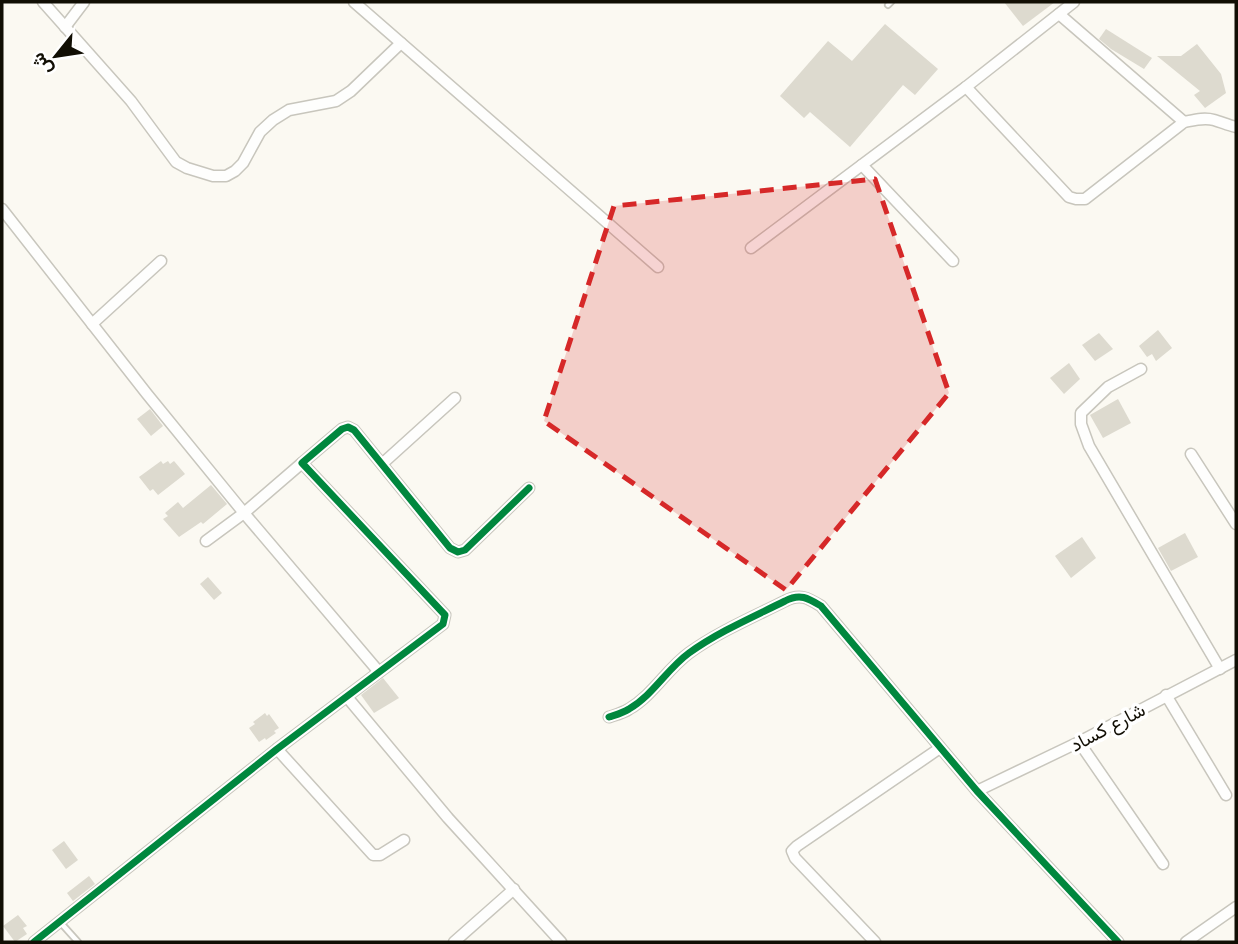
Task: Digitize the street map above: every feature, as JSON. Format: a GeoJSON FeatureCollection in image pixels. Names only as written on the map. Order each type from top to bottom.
{"type":"FeatureCollection","features":[{"type":"Feature","properties":{"kind":"street"},"geometry":{"type":"LineString","coordinates":[[43,2],[131,101],[176,162],[213,176],[226,176],[235,171],[243,163],[260,132],[273,120],[289,110],[337,101],[401,43]]}},
{"type":"Feature","properties":{"kind":"street"},"geometry":{"type":"LineString","coordinates":[[65,27],[84,2]]}},
{"type":"Feature","properties":{"kind":"street"},"geometry":{"type":"LineString","coordinates":[[354,2],[658,267]]}},
{"type":"Feature","properties":{"kind":"street"},"geometry":{"type":"LineString","coordinates":[[751,248],[966,87],[1074,2]]}},
{"type":"Feature","properties":{"kind":"street"},"geometry":{"type":"LineString","coordinates":[[1059,14],[1184,122]]}},
{"type":"Feature","properties":{"kind":"street"},"geometry":{"type":"LineString","coordinates":[[966,87],[1069,197],[1076,199],[1085,199],[1184,122],[1212,119],[1236,127]]}},
{"type":"Feature","properties":{"kind":"street"},"geometry":{"type":"LineString","coordinates":[[862,165],[953,261]]}},
{"type":"Feature","properties":{"kind":"street"},"geometry":{"type":"LineString","coordinates":[[2,209],[244,513],[379,671]]}},
{"type":"Feature","properties":{"kind":"street"},"geometry":{"type":"LineString","coordinates":[[92,324],[162,261]]}},
{"type":"Feature","properties":{"kind":"street"},"geometry":{"type":"LineString","coordinates":[[1141,369],[1108,387],[1081,414],[1080,424],[1089,446],[1220,668]]}},
{"type":"Feature","properties":{"kind":"street"},"geometry":{"type":"LineString","coordinates":[[382,464],[455,398]]}},
{"type":"Feature","properties":{"kind":"street"},"geometry":{"type":"LineString","coordinates":[[206,541],[244,513],[342,429],[348,427],[354,430],[450,548],[458,552],[465,550],[529,488]]}},
{"type":"Feature","properties":{"kind":"street"},"geometry":{"type":"LineString","coordinates":[[1191,454],[1236,524]]}},
{"type":"Feature","properties":{"kind":"street"},"geometry":{"type":"LineString","coordinates":[[34,942],[277,749],[439,629],[445,621],[444,615],[302,463]]}},
{"type":"Feature","properties":{"kind":"street"},"geometry":{"type":"LineString","coordinates":[[609,717],[629,710],[651,692],[681,660],[718,635],[793,597],[802,596],[821,606],[977,791],[1117,942]]}},
{"type":"Feature","properties":{"kind":"street","name":"شارع كساد"},"geometry":{"type":"LineString","coordinates":[[977,791],[1079,742],[1236,660]]}},
{"type":"Feature","properties":{"kind":"street"},"geometry":{"type":"LineString","coordinates":[[1166,695],[1226,795]]}},
{"type":"Feature","properties":{"kind":"street"},"geometry":{"type":"LineString","coordinates":[[347,697],[448,818],[561,942]]}},
{"type":"Feature","properties":{"kind":"street"},"geometry":{"type":"LineString","coordinates":[[1079,742],[1164,864]]}},
{"type":"Feature","properties":{"kind":"street"},"geometry":{"type":"LineString","coordinates":[[875,942],[795,858],[792,851],[940,748]]}},
{"type":"Feature","properties":{"kind":"street"},"geometry":{"type":"LineString","coordinates":[[277,749],[373,855],[380,855],[404,840]]}},
{"type":"Feature","properties":{"kind":"street"},"geometry":{"type":"LineString","coordinates":[[454,942],[514,889]]}},
{"type":"Feature","properties":{"kind":"street"},"geometry":{"type":"LineString","coordinates":[[1186,942],[1236,907]]}},
{"type":"Feature","properties":{"kind":"lane"},"geometry":{"type":"LineString","coordinates":[[60,922],[78,942]]}},
{"type":"Feature","properties":{"kind":"highlighted area"},"geometry":{"type":"Polygon","coordinates":[[[875,179],[949,393],[786,590],[544,421],[614,206],[875,179]]]}},
{"type":"Feature","properties":{"kind":"building"},"geometry":{"type":"Polygon","coordinates":[[[1004,2],[1055,2],[1023,26],[1004,2]]]}},
{"type":"Feature","properties":{"kind":"building"},"geometry":{"type":"Polygon","coordinates":[[[885,24],[938,69],[915,95],[903,85],[850,147],[810,112],[804,118],[780,96],[828,41],[852,61],[885,24]]]}},
{"type":"Feature","properties":{"kind":"building"},"geometry":{"type":"Polygon","coordinates":[[[1106,29],[1152,58],[1144,69],[1099,39],[1106,29]]]}},
{"type":"Feature","properties":{"kind":"building"},"geometry":{"type":"Polygon","coordinates":[[[1197,44],[1221,74],[1226,93],[1205,108],[1194,95],[1200,91],[1157,56],[1181,56],[1197,44]]]}},
{"type":"Feature","properties":{"kind":"building"},"geometry":{"type":"Polygon","coordinates":[[[1158,330],[1172,348],[1156,361],[1152,354],[1147,357],[1139,346],[1158,330]]]}},
{"type":"Feature","properties":{"kind":"building"},"geometry":{"type":"Polygon","coordinates":[[[1099,333],[1113,349],[1095,361],[1082,345],[1099,333]]]}},
{"type":"Feature","properties":{"kind":"building"},"geometry":{"type":"Polygon","coordinates":[[[1069,363],[1080,379],[1064,394],[1050,378],[1069,363]]]}},
{"type":"Feature","properties":{"kind":"building"},"geometry":{"type":"Polygon","coordinates":[[[1118,399],[1131,423],[1103,438],[1090,415],[1118,399]]]}},
{"type":"Feature","properties":{"kind":"building"},"geometry":{"type":"Polygon","coordinates":[[[150,409],[163,426],[151,436],[137,419],[150,409]]]}},
{"type":"Feature","properties":{"kind":"building"},"geometry":{"type":"Polygon","coordinates":[[[161,461],[163,464],[168,461],[170,464],[174,461],[185,474],[158,495],[153,489],[150,491],[139,477],[161,461]]]}},
{"type":"Feature","properties":{"kind":"building"},"geometry":{"type":"Polygon","coordinates":[[[211,485],[227,504],[203,524],[201,522],[179,537],[163,519],[168,516],[165,513],[178,502],[183,508],[211,485]]]}},
{"type":"Feature","properties":{"kind":"building"},"geometry":{"type":"Polygon","coordinates":[[[1185,533],[1198,557],[1171,571],[1158,548],[1185,533]]]}},
{"type":"Feature","properties":{"kind":"building"},"geometry":{"type":"Polygon","coordinates":[[[1082,537],[1096,558],[1071,578],[1055,556],[1082,537]]]}},
{"type":"Feature","properties":{"kind":"building"},"geometry":{"type":"Polygon","coordinates":[[[208,577],[222,593],[214,600],[200,584],[208,577]]]}},
{"type":"Feature","properties":{"kind":"building"},"geometry":{"type":"Polygon","coordinates":[[[383,678],[399,698],[374,713],[361,695],[383,678]]]}},
{"type":"Feature","properties":{"kind":"building"},"geometry":{"type":"Polygon","coordinates":[[[265,713],[267,716],[269,714],[279,728],[266,740],[265,738],[259,742],[249,728],[265,713]]]}},
{"type":"Feature","properties":{"kind":"building"},"geometry":{"type":"Polygon","coordinates":[[[64,841],[78,860],[66,869],[52,850],[64,841]]]}},
{"type":"Feature","properties":{"kind":"building"},"geometry":{"type":"Polygon","coordinates":[[[89,876],[95,884],[73,901],[67,893],[89,876]]]}},
{"type":"Feature","properties":{"kind":"building"},"geometry":{"type":"Polygon","coordinates":[[[18,915],[27,926],[23,928],[27,934],[15,942],[3,926],[18,915]]]}},
{"type":"Feature","properties":{"kind":"cycle path"},"geometry":{"type":"LineString","coordinates":[[34,942],[277,749],[443,624],[445,615],[302,463],[342,429],[348,427],[354,430],[450,548],[458,552],[465,550],[529,488]]}},
{"type":"Feature","properties":{"kind":"cycle path"},"geometry":{"type":"LineString","coordinates":[[609,717],[638,703],[681,659],[712,638],[790,599],[808,599],[821,606],[977,791],[1118,942]]}}]}
